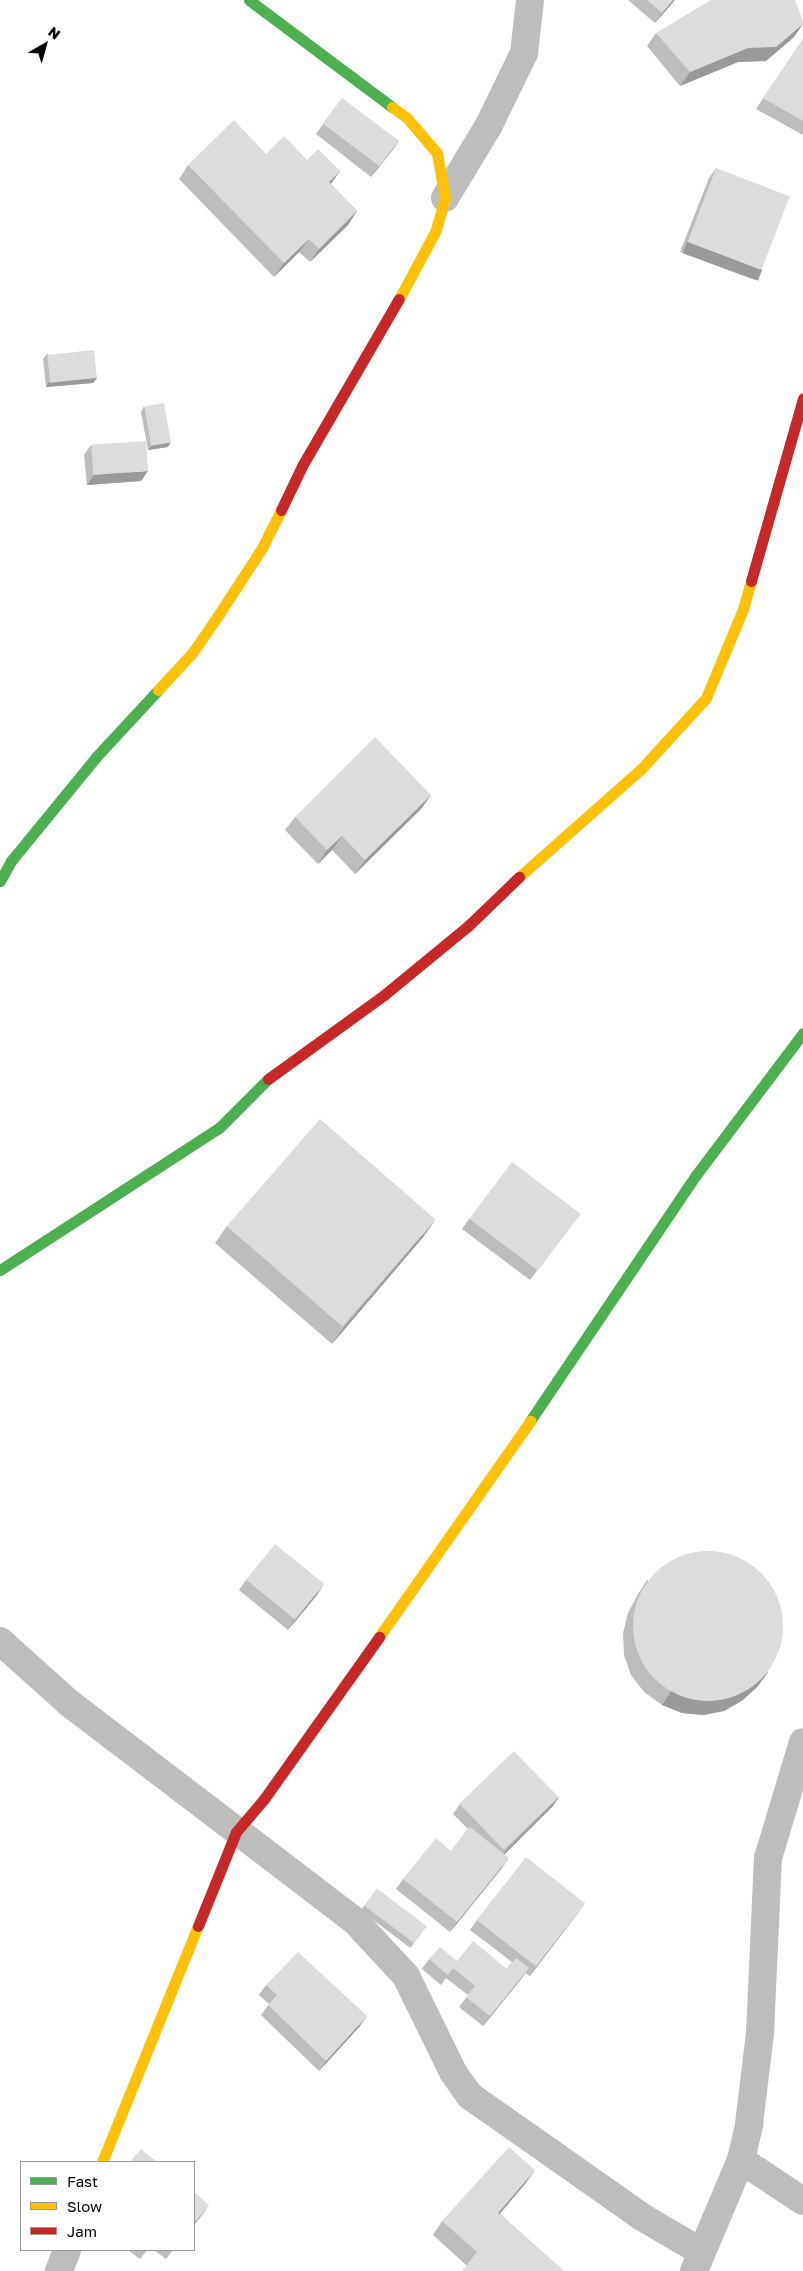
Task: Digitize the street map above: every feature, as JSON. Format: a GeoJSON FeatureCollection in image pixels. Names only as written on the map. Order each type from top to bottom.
{"type":"FeatureCollection","features":[{"type":"Feature","properties":{"kind":"street"},"geometry":{"type":"LineString","coordinates":[[249,0],[407,118],[437,153],[445,198]]}},
{"type":"Feature","properties":{"kind":"street"},"geometry":{"type":"LineString","coordinates":[[0,881],[12,862],[96,757],[193,652],[262,548],[302,466],[382,331],[436,230],[445,198],[489,125],[524,54],[530,0]]}},
{"type":"Feature","properties":{"kind":"street"},"geometry":{"type":"LineString","coordinates":[[0,1270],[218,1128],[268,1079],[384,996],[468,926],[533,863],[642,769],[691,717],[706,698],[744,610],[803,398]]}},
{"type":"Feature","properties":{"kind":"street"},"geometry":{"type":"LineString","coordinates":[[102,2161],[236,1832],[264,1799],[477,1499],[696,1174],[803,1033]]}},
{"type":"Feature","properties":{"kind":"street"},"geometry":{"type":"LineString","coordinates":[[0,1641],[69,1703],[356,1922],[406,1976],[453,2072],[470,2096],[642,2217],[698,2262],[741,2160],[760,2033],[768,1858],[803,1742]]}},
{"type":"Feature","properties":{"kind":"street"},"geometry":{"type":"LineString","coordinates":[[741,2160],[803,2201]]}},
{"type":"Feature","properties":{"kind":"street"},"geometry":{"type":"LineString","coordinates":[[59,2271],[67,2251]]}},
{"type":"Feature","properties":{"kind":"building"},"geometry":{"type":"Polygon","coordinates":[[[647,0],[673,0],[662,13],[647,0]]]}},
{"type":"Feature","properties":{"kind":"building"},"geometry":{"type":"Polygon","coordinates":[[[711,0],[795,0],[803,24],[776,47],[748,48],[690,72],[656,33],[711,0]]]}},
{"type":"Feature","properties":{"kind":"building"},"geometry":{"type":"Polygon","coordinates":[[[803,39],[803,121],[763,98],[803,39]]]}},
{"type":"Feature","properties":{"kind":"building"},"geometry":{"type":"Polygon","coordinates":[[[342,98],[399,141],[379,166],[323,124],[342,98]]]}},
{"type":"Feature","properties":{"kind":"building"},"geometry":{"type":"Polygon","coordinates":[[[234,120],[266,154],[284,136],[307,160],[318,149],[340,171],[329,182],[357,211],[319,249],[309,239],[284,263],[188,165],[234,120]]]}},
{"type":"Feature","properties":{"kind":"building"},"geometry":{"type":"Polygon","coordinates":[[[716,168],[790,196],[761,270],[688,242],[716,168]]]}},
{"type":"Feature","properties":{"kind":"building"},"geometry":{"type":"Polygon","coordinates":[[[94,350],[97,378],[50,383],[47,355],[94,350]]]}},
{"type":"Feature","properties":{"kind":"building"},"geometry":{"type":"Polygon","coordinates":[[[164,403],[171,442],[151,446],[144,406],[164,403]]]}},
{"type":"Feature","properties":{"kind":"building"},"geometry":{"type":"Polygon","coordinates":[[[146,441],[148,471],[93,475],[91,445],[146,441]]]}},
{"type":"Feature","properties":{"kind":"building"},"geometry":{"type":"Polygon","coordinates":[[[375,737],[431,795],[365,860],[342,836],[327,850],[295,817],[375,737]]]}},
{"type":"Feature","properties":{"kind":"building"},"geometry":{"type":"Polygon","coordinates":[[[320,1119],[435,1219],[342,1327],[227,1226],[320,1119]]]}},
{"type":"Feature","properties":{"kind":"building"},"geometry":{"type":"Polygon","coordinates":[[[512,1162],[581,1214],[538,1270],[469,1219],[512,1162]]]}},
{"type":"Feature","properties":{"kind":"building"},"geometry":{"type":"Polygon","coordinates":[[[275,1544],[324,1584],[295,1619],[246,1580],[275,1544]]]}},
{"type":"Feature","properties":{"kind":"building"},"geometry":{"type":"Polygon","coordinates":[[[708,1551],[737,1557],[761,1573],[777,1597],[783,1626],[777,1655],[761,1679],[737,1695],[708,1701],[679,1695],[655,1679],[639,1655],[633,1626],[639,1597],[655,1573],[679,1557],[708,1551]]]}},
{"type":"Feature","properties":{"kind":"building"},"geometry":{"type":"Polygon","coordinates":[[[514,1751],[558,1797],[504,1850],[459,1804],[514,1751]]]}},
{"type":"Feature","properties":{"kind":"building"},"geometry":{"type":"Polygon","coordinates":[[[470,1827],[509,1858],[457,1922],[403,1879],[436,1838],[451,1851],[470,1827]]]}},
{"type":"Feature","properties":{"kind":"building"},"geometry":{"type":"Polygon","coordinates":[[[526,1857],[585,1903],[536,1966],[477,1920],[526,1857]]]}},
{"type":"Feature","properties":{"kind":"building"},"geometry":{"type":"Polygon","coordinates":[[[377,1889],[427,1926],[414,1943],[364,1906],[377,1889]]]}},
{"type":"Feature","properties":{"kind":"building"},"geometry":{"type":"Polygon","coordinates":[[[473,1941],[507,1969],[516,1958],[529,1968],[490,2016],[466,1997],[475,1986],[453,1968],[448,1975],[429,1959],[440,1947],[457,1961],[473,1941]]]}},
{"type":"Feature","properties":{"kind":"building"},"geometry":{"type":"Polygon","coordinates":[[[298,1952],[367,2016],[326,2061],[268,2005],[277,1995],[266,1985],[298,1952]]]}},
{"type":"Feature","properties":{"kind":"building"},"geometry":{"type":"Polygon","coordinates":[[[509,2147],[535,2170],[498,2213],[564,2271],[462,2271],[477,2252],[442,2221],[509,2147]]]}},
{"type":"Feature","properties":{"kind":"building"},"geometry":{"type":"Polygon","coordinates":[[[141,2149],[156,2161],[131,2161],[141,2149]]]}},
{"type":"Feature","properties":{"kind":"building"},"geometry":{"type":"Polygon","coordinates":[[[195,2193],[209,2205],[195,2222],[195,2193]]]}},
{"type":"Feature","properties":{"kind":"traffic: fast"},"geometry":{"type":"LineString","coordinates":[[249,0],[392,107]]}},
{"type":"Feature","properties":{"kind":"traffic: fast"},"geometry":{"type":"LineString","coordinates":[[0,881],[11,861],[96,757],[158,690]]}},
{"type":"Feature","properties":{"kind":"traffic: fast"},"geometry":{"type":"LineString","coordinates":[[530,1421],[696,1175],[803,1033]]}},
{"type":"Feature","properties":{"kind":"traffic: fast"},"geometry":{"type":"LineString","coordinates":[[0,1270],[219,1128],[268,1079]]}},
{"type":"Feature","properties":{"kind":"traffic: slow"},"geometry":{"type":"LineString","coordinates":[[392,107],[407,118],[437,153],[445,198],[436,230],[399,299]]}},
{"type":"Feature","properties":{"kind":"traffic: slow"},"geometry":{"type":"LineString","coordinates":[[158,690],[193,652],[219,614],[262,548],[281,510]]}},
{"type":"Feature","properties":{"kind":"traffic: slow"},"geometry":{"type":"LineString","coordinates":[[519,877],[641,769],[706,698],[743,609],[751,581]]}},
{"type":"Feature","properties":{"kind":"traffic: slow"},"geometry":{"type":"LineString","coordinates":[[379,1637],[530,1421]]}},
{"type":"Feature","properties":{"kind":"traffic: slow"},"geometry":{"type":"LineString","coordinates":[[102,2161],[198,1926]]}},
{"type":"Feature","properties":{"kind":"traffic: jam"},"geometry":{"type":"LineString","coordinates":[[281,510],[302,466],[399,299]]}},
{"type":"Feature","properties":{"kind":"traffic: jam"},"geometry":{"type":"LineString","coordinates":[[751,581],[803,398]]}},
{"type":"Feature","properties":{"kind":"traffic: jam"},"geometry":{"type":"LineString","coordinates":[[268,1079],[384,995],[468,926],[519,877]]}},
{"type":"Feature","properties":{"kind":"traffic: jam"},"geometry":{"type":"LineString","coordinates":[[198,1926],[236,1832],[264,1799],[379,1637]]}}]}
